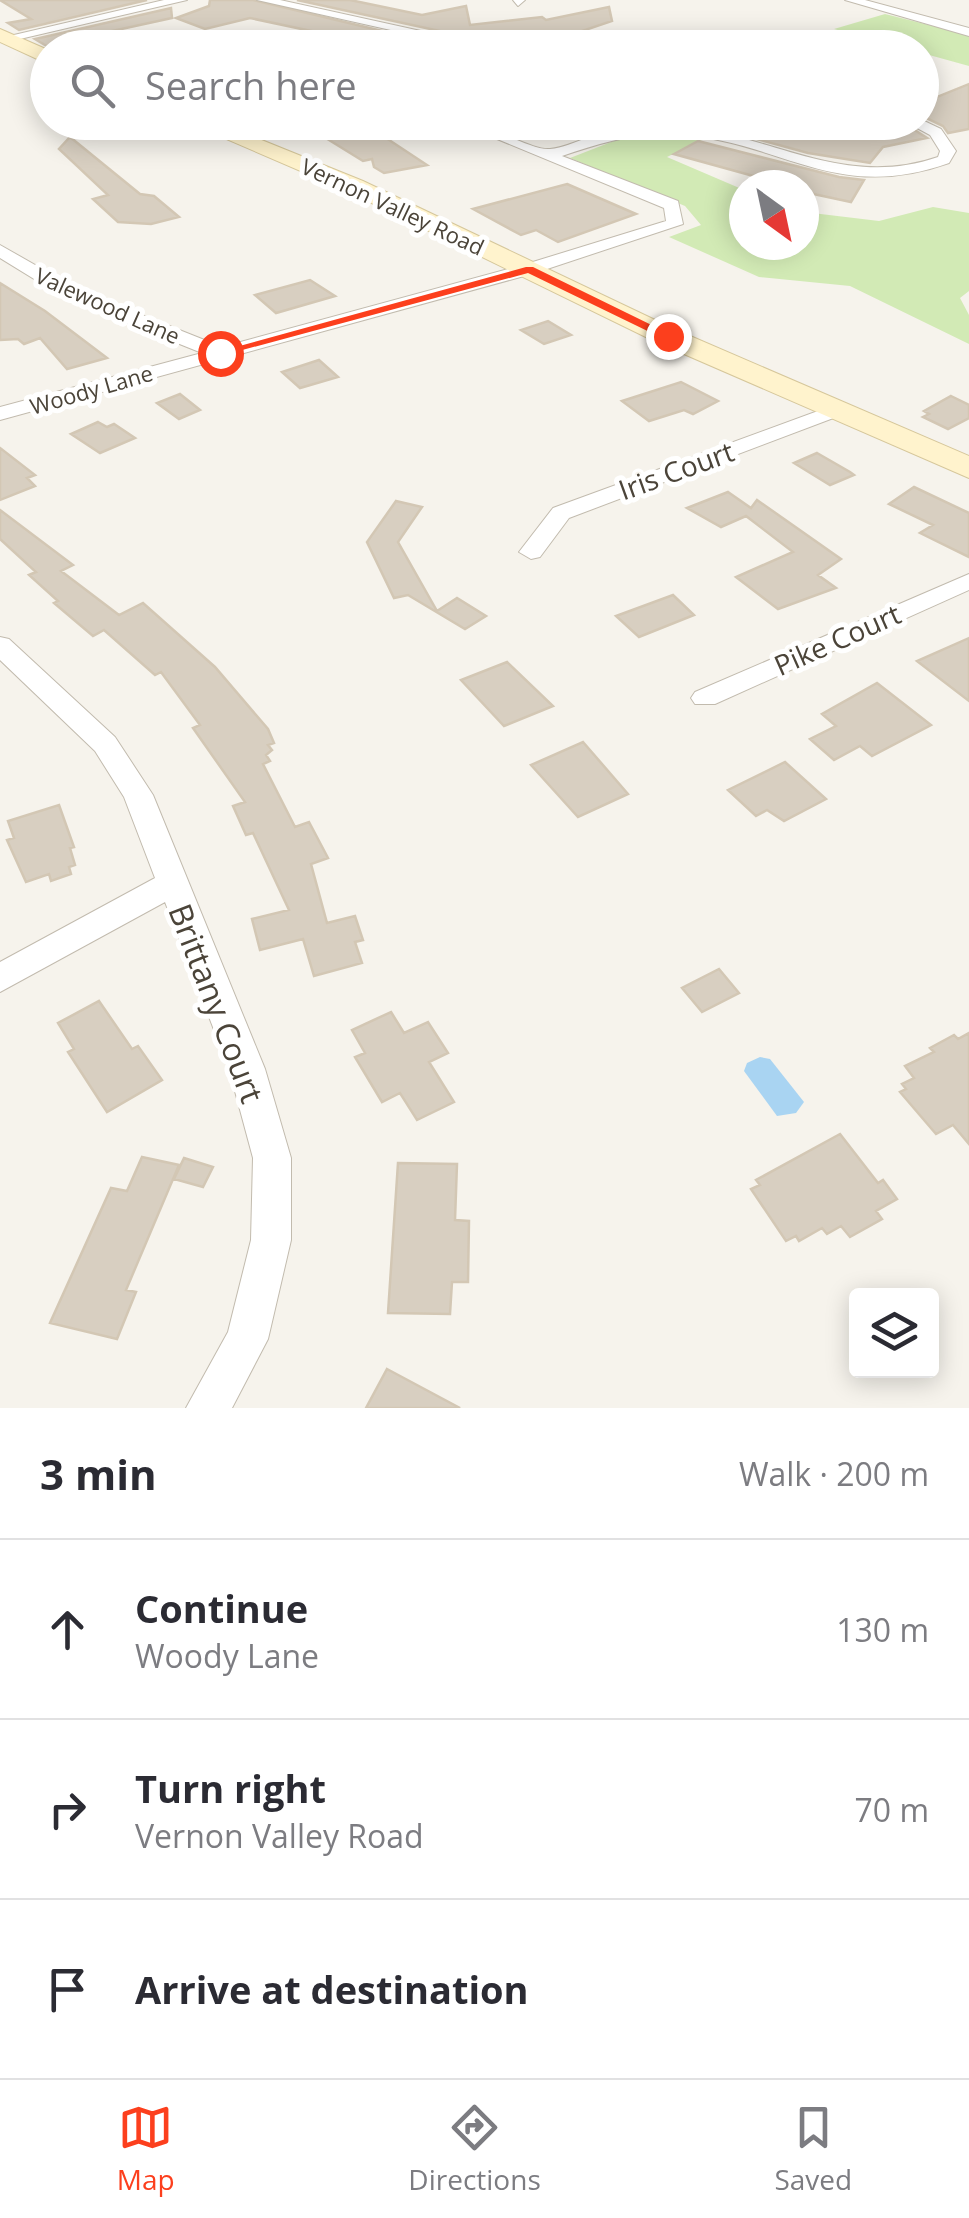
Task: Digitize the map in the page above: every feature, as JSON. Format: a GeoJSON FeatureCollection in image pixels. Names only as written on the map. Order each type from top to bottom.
{"type":"FeatureCollection","features":[{"type":"Feature","properties":{"kind":"main road"},"geometry":{"type":"LineString","coordinates":[[4,36],[30,49]]}},
{"type":"Feature","properties":{"kind":"main road","name":"Vernon Valley Road"},"geometry":{"type":"LineString","coordinates":[[241,140],[355,186],[664,335],[969,468]]}},
{"type":"Feature","properties":{"kind":"street"},"geometry":{"type":"LineString","coordinates":[[34,30],[181,0]]}},
{"type":"Feature","properties":{"kind":"street"},"geometry":{"type":"LineString","coordinates":[[264,0],[406,30]]}},
{"type":"Feature","properties":{"kind":"street"},"geometry":{"type":"LineString","coordinates":[[851,0],[969,32]]}},
{"type":"Feature","properties":{"kind":"street"},"geometry":{"type":"LineString","coordinates":[[4,36],[30,31]]}},
{"type":"Feature","properties":{"kind":"street"},"geometry":{"type":"LineString","coordinates":[[732,140],[856,174],[930,167],[944,160],[948,151],[939,137]]}},
{"type":"Feature","properties":{"kind":"street"},"geometry":{"type":"LineString","coordinates":[[509,140],[548,155],[600,140]]}},
{"type":"Feature","properties":{"kind":"street","name":"Woody Lane"},"geometry":{"type":"LineString","coordinates":[[0,414],[529,269],[675,224],[672,205],[548,155]]}},
{"type":"Feature","properties":{"kind":"street","name":"Valewood Lane"},"geometry":{"type":"LineString","coordinates":[[0,250],[72,294],[220,353]]}},
{"type":"Feature","properties":{"kind":"street","name":"Iris Court"},"geometry":{"type":"LineString","coordinates":[[531,552],[561,512],[837,410]]}},
{"type":"Feature","properties":{"kind":"street","name":"Pike Court"},"geometry":{"type":"LineString","coordinates":[[704,698],[969,580]]}},
{"type":"Feature","properties":{"kind":"street","name":"Brittany Court"},"geometry":{"type":"LineString","coordinates":[[0,645],[105,744],[138,795],[247,1069],[272,1158],[270,1240],[246,1340],[208,1408]]}},
{"type":"Feature","properties":{"kind":"street"},"geometry":{"type":"LineString","coordinates":[[0,978],[171,884]]}},
{"type":"Feature","properties":{"kind":"green space"},"geometry":{"type":"Polygon","coordinates":[[[885,14],[969,35],[969,66],[939,58],[939,30],[834,29],[885,14]]]}},
{"type":"Feature","properties":{"kind":"green space"},"geometry":{"type":"Polygon","coordinates":[[[616,140],[702,140],[667,157],[729,184],[729,260],[819,260],[819,214],[879,221],[933,207],[969,213],[969,291],[960,298],[969,315],[969,344],[850,286],[759,277],[669,237],[701,225],[685,206],[570,158],[616,140]]]}},
{"type":"Feature","properties":{"kind":"water"},"geometry":{"type":"Polygon","coordinates":[[[760,1057],[770,1059],[804,1102],[796,1113],[777,1116],[744,1071],[747,1063],[760,1057]]]}},
{"type":"Feature","properties":{"kind":"building"},"geometry":{"type":"Polygon","coordinates":[[[0,0],[147,0],[19,30],[8,23],[31,19],[0,0]]]}},
{"type":"Feature","properties":{"kind":"building"},"geometry":{"type":"Polygon","coordinates":[[[210,0],[253,0],[378,30],[306,30],[250,18],[205,29],[176,18],[209,6],[210,0]]]}},
{"type":"Feature","properties":{"kind":"building"},"geometry":{"type":"Polygon","coordinates":[[[297,0],[350,0],[422,15],[466,6],[470,25],[542,17],[546,20],[609,7],[612,21],[585,30],[435,30],[297,0]]]}},
{"type":"Feature","properties":{"kind":"building"},"geometry":{"type":"Polygon","coordinates":[[[171,8],[172,18],[117,30],[74,30],[171,8]]]}},
{"type":"Feature","properties":{"kind":"building"},"geometry":{"type":"Polygon","coordinates":[[[969,84],[969,129],[948,133],[939,124],[939,96],[969,84]]]}},
{"type":"Feature","properties":{"kind":"building"},"geometry":{"type":"Polygon","coordinates":[[[67,140],[74,140],[140,194],[154,196],[179,217],[151,224],[118,222],[93,199],[108,195],[59,149],[67,140]]]}},
{"type":"Feature","properties":{"kind":"building"},"geometry":{"type":"Polygon","coordinates":[[[329,140],[389,140],[427,165],[384,173],[374,167],[372,159],[363,161],[329,140]]]}},
{"type":"Feature","properties":{"kind":"building"},"geometry":{"type":"Polygon","coordinates":[[[760,140],[917,140],[883,147],[870,163],[760,140]]]}},
{"type":"Feature","properties":{"kind":"building"},"geometry":{"type":"Polygon","coordinates":[[[698,141],[812,170],[732,170],[674,154],[698,141]]]}},
{"type":"Feature","properties":{"kind":"building"},"geometry":{"type":"Polygon","coordinates":[[[819,172],[864,180],[851,202],[819,195],[819,172]]]}},
{"type":"Feature","properties":{"kind":"building"},"geometry":{"type":"Polygon","coordinates":[[[567,184],[636,214],[558,242],[536,230],[521,235],[473,209],[567,184]]]}},
{"type":"Feature","properties":{"kind":"building"},"geometry":{"type":"Polygon","coordinates":[[[310,280],[335,296],[276,313],[255,295],[310,280]]]}},
{"type":"Feature","properties":{"kind":"building"},"geometry":{"type":"Polygon","coordinates":[[[0,283],[107,358],[67,369],[40,338],[24,344],[18,339],[0,340],[0,283]]]}},
{"type":"Feature","properties":{"kind":"building"},"geometry":{"type":"Polygon","coordinates":[[[548,321],[571,335],[544,344],[521,330],[548,321]]]}},
{"type":"Feature","properties":{"kind":"building"},"geometry":{"type":"Polygon","coordinates":[[[319,360],[338,377],[300,388],[282,372],[319,360]]]}},
{"type":"Feature","properties":{"kind":"building"},"geometry":{"type":"Polygon","coordinates":[[[681,382],[718,401],[693,414],[684,410],[649,421],[622,401],[681,382]]]}},
{"type":"Feature","properties":{"kind":"building"},"geometry":{"type":"Polygon","coordinates":[[[180,394],[200,410],[179,419],[157,403],[180,394]]]}},
{"type":"Feature","properties":{"kind":"building"},"geometry":{"type":"Polygon","coordinates":[[[951,396],[969,405],[969,418],[948,429],[923,417],[929,414],[924,411],[951,396]]]}},
{"type":"Feature","properties":{"kind":"building"},"geometry":{"type":"Polygon","coordinates":[[[98,422],[107,427],[114,424],[135,438],[100,453],[71,434],[98,422]]]}},
{"type":"Feature","properties":{"kind":"building"},"geometry":{"type":"Polygon","coordinates":[[[0,448],[35,475],[27,478],[35,486],[0,500],[0,448]]]}},
{"type":"Feature","properties":{"kind":"building"},"geometry":{"type":"Polygon","coordinates":[[[817,453],[854,475],[830,485],[794,463],[817,453]]]}},
{"type":"Feature","properties":{"kind":"building"},"geometry":{"type":"Polygon","coordinates":[[[914,487],[969,513],[969,557],[920,533],[933,525],[889,504],[914,487]]]}},
{"type":"Feature","properties":{"kind":"building"},"geometry":{"type":"Polygon","coordinates":[[[728,492],[751,508],[757,500],[841,559],[818,575],[836,588],[778,609],[736,577],[793,552],[746,516],[721,527],[687,508],[728,492]]]}},
{"type":"Feature","properties":{"kind":"building"},"geometry":{"type":"Polygon","coordinates":[[[396,501],[422,507],[398,542],[437,611],[457,598],[486,616],[465,629],[408,595],[394,598],[367,542],[396,501]]]}},
{"type":"Feature","properties":{"kind":"building"},"geometry":{"type":"Polygon","coordinates":[[[0,510],[73,565],[61,571],[119,615],[143,603],[215,667],[268,729],[274,743],[268,745],[272,750],[266,755],[270,761],[263,764],[295,827],[309,822],[328,858],[311,864],[327,923],[355,916],[363,940],[355,942],[362,963],[314,976],[303,939],[260,950],[252,919],[289,910],[253,833],[246,835],[233,806],[245,802],[193,728],[200,725],[161,672],[155,675],[104,630],[93,636],[54,603],[58,601],[29,575],[36,572],[0,539],[0,510]]]}},
{"type":"Feature","properties":{"kind":"building"},"geometry":{"type":"Polygon","coordinates":[[[673,595],[694,615],[639,637],[616,616],[673,595]]]}},
{"type":"Feature","properties":{"kind":"building"},"geometry":{"type":"Polygon","coordinates":[[[969,638],[969,701],[917,661],[969,638]]]}},
{"type":"Feature","properties":{"kind":"building"},"geometry":{"type":"Polygon","coordinates":[[[507,662],[553,706],[504,726],[461,680],[507,662]]]}},
{"type":"Feature","properties":{"kind":"building"},"geometry":{"type":"Polygon","coordinates":[[[877,683],[931,725],[872,756],[860,746],[834,760],[810,739],[836,726],[822,714],[877,683]]]}},
{"type":"Feature","properties":{"kind":"building"},"geometry":{"type":"Polygon","coordinates":[[[583,742],[628,794],[578,817],[531,765],[583,742]]]}},
{"type":"Feature","properties":{"kind":"building"},"geometry":{"type":"Polygon","coordinates":[[[785,762],[826,799],[784,821],[767,810],[756,816],[728,790],[785,762]]]}},
{"type":"Feature","properties":{"kind":"building"},"geometry":{"type":"Polygon","coordinates":[[[59,805],[74,847],[70,848],[75,865],[69,867],[71,874],[51,881],[49,874],[26,882],[7,840],[14,838],[8,821],[59,805]]]}},
{"type":"Feature","properties":{"kind":"building"},"geometry":{"type":"Polygon","coordinates":[[[719,969],[739,993],[702,1012],[682,988],[719,969]]]}},
{"type":"Feature","properties":{"kind":"building"},"geometry":{"type":"Polygon","coordinates":[[[99,1001],[132,1049],[138,1046],[162,1080],[107,1112],[68,1052],[74,1049],[58,1023],[99,1001]]]}},
{"type":"Feature","properties":{"kind":"building"},"geometry":{"type":"Polygon","coordinates":[[[391,1012],[404,1033],[428,1022],[448,1053],[429,1062],[454,1102],[417,1120],[400,1093],[382,1102],[355,1057],[365,1053],[352,1030],[391,1012]]]}},
{"type":"Feature","properties":{"kind":"building"},"geometry":{"type":"Polygon","coordinates":[[[969,1033],[969,1144],[953,1125],[936,1134],[900,1092],[906,1089],[902,1084],[914,1078],[905,1066],[934,1052],[930,1048],[954,1035],[958,1039],[969,1033]]]}},
{"type":"Feature","properties":{"kind":"building"},"geometry":{"type":"Polygon","coordinates":[[[840,1134],[878,1183],[883,1180],[897,1199],[876,1211],[882,1219],[850,1237],[841,1226],[827,1234],[822,1228],[799,1241],[796,1236],[786,1241],[751,1189],[760,1185],[756,1180],[840,1134]]]}},
{"type":"Feature","properties":{"kind":"building"},"geometry":{"type":"Polygon","coordinates":[[[142,1157],[179,1165],[126,1290],[136,1292],[117,1339],[50,1323],[111,1188],[127,1191],[142,1157]]]}},
{"type":"Feature","properties":{"kind":"building"},"geometry":{"type":"Polygon","coordinates":[[[184,1158],[213,1167],[203,1187],[174,1179],[184,1158]]]}},
{"type":"Feature","properties":{"kind":"building"},"geometry":{"type":"Polygon","coordinates":[[[398,1163],[457,1164],[455,1220],[469,1221],[468,1282],[452,1282],[450,1314],[388,1313],[398,1163]]]}},
{"type":"Feature","properties":{"kind":"building"},"geometry":{"type":"Polygon","coordinates":[[[387,1369],[460,1408],[366,1408],[387,1369]]]}},
{"type":"Feature","properties":{"kind":"route"},"geometry":{"type":"LineString","coordinates":[[220,353],[529,269],[668,336]]}}]}
